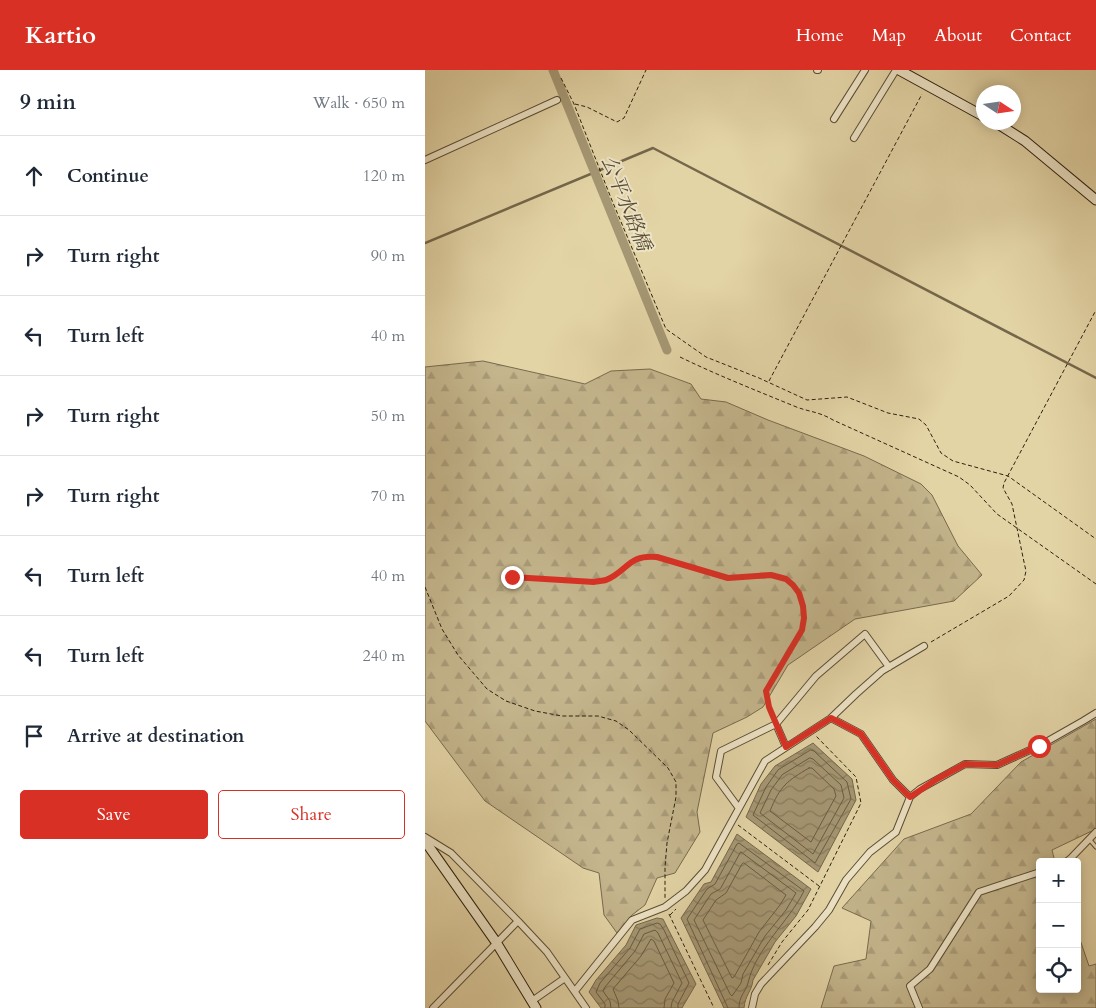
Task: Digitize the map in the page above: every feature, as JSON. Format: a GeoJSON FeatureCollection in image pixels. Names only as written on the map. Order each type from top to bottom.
{"type":"FeatureCollection","features":[{"type":"Feature","properties":{"kind":"street"},"geometry":{"type":"LineString","coordinates":[[834,119],[865,70]]}},
{"type":"Feature","properties":{"kind":"street"},"geometry":{"type":"LineString","coordinates":[[854,138],[898,70],[976,112]]}},
{"type":"Feature","properties":{"kind":"street"},"geometry":{"type":"LineString","coordinates":[[425,160],[557,100]]}},
{"type":"Feature","properties":{"kind":"street"},"geometry":{"type":"LineString","coordinates":[[1008,130],[1025,141],[1096,200]]}},
{"type":"Feature","properties":{"kind":"street"},"geometry":{"type":"LineString","coordinates":[[738,807],[716,777],[721,751],[776,724],[816,676],[865,634],[889,667]]}},
{"type":"Feature","properties":{"kind":"street"},"geometry":{"type":"LineString","coordinates":[[575,991],[633,920],[665,907],[686,891],[705,870],[765,761],[831,718],[856,694],[889,667],[924,646]]}},
{"type":"Feature","properties":{"kind":"street"},"geometry":{"type":"LineString","coordinates":[[752,1008],[755,994],[761,984],[815,928],[829,910],[847,880],[870,852],[896,832],[910,797],[937,779],[965,764],[997,765],[1039,746],[1096,712]]}},
{"type":"Feature","properties":{"kind":"street"},"geometry":{"type":"LineString","coordinates":[[831,718],[861,734],[893,780],[910,797]]}},
{"type":"Feature","properties":{"kind":"street"},"geometry":{"type":"LineString","coordinates":[[776,724],[786,747]]}},
{"type":"Feature","properties":{"kind":"street"},"geometry":{"type":"LineString","coordinates":[[1071,858],[1096,832]]}},
{"type":"Feature","properties":{"kind":"street"},"geometry":{"type":"LineString","coordinates":[[425,837],[451,853],[518,921],[547,952],[586,1008]]}},
{"type":"Feature","properties":{"kind":"street"},"geometry":{"type":"LineString","coordinates":[[425,841],[496,942],[534,1004],[565,978]]}},
{"type":"Feature","properties":{"kind":"street"},"geometry":{"type":"LineString","coordinates":[[919,1008],[910,986],[930,969],[979,892],[1036,873]]}},
{"type":"Feature","properties":{"kind":"street"},"geometry":{"type":"LineString","coordinates":[[433,1008],[518,921]]}},
{"type":"Feature","properties":{"kind":"lane"},"geometry":{"type":"LineString","coordinates":[[1089,839],[1096,847]]}},
{"type":"Feature","properties":{"kind":"path"},"geometry":{"type":"LineString","coordinates":[[574,104],[587,107],[617,122],[620,121],[624,118],[646,70]]}},
{"type":"Feature","properties":{"kind":"path"},"geometry":{"type":"LineString","coordinates":[[561,78],[574,104],[666,329],[705,357],[769,382],[807,400],[847,397],[889,413],[919,420],[926,424],[941,453],[953,461],[1008,476],[1096,539]]}},
{"type":"Feature","properties":{"kind":"path"},"geometry":{"type":"LineString","coordinates":[[769,382],[927,85]]}},
{"type":"Feature","properties":{"kind":"path"},"geometry":{"type":"LineString","coordinates":[[924,646],[1009,596],[1019,588],[1024,580],[1026,572],[1012,504],[1003,488],[1004,482],[1096,310]]}},
{"type":"Feature","properties":{"kind":"path"},"geometry":{"type":"LineString","coordinates":[[680,357],[715,374],[799,409],[823,414],[959,477],[970,485],[997,514],[1096,584]]}},
{"type":"Feature","properties":{"kind":"path"},"geometry":{"type":"LineString","coordinates":[[512,577],[594,582],[605,580],[638,558],[646,556],[657,557],[728,578],[771,575],[786,579],[799,593],[804,618],[802,630],[766,691],[769,707],[776,724]]}},
{"type":"Feature","properties":{"kind":"path"},"geometry":{"type":"LineString","coordinates":[[425,587],[442,629],[457,655],[487,689],[506,701],[535,711],[562,716],[598,716],[616,721],[629,730],[668,768],[676,782],[676,797],[665,867],[665,907],[714,1008]]}},
{"type":"Feature","properties":{"kind":"path"},"geometry":{"type":"LineString","coordinates":[[768,966],[782,942],[808,910],[861,802],[856,777],[811,731]]}},
{"type":"Feature","properties":{"kind":"path"},"geometry":{"type":"LineString","coordinates":[[732,820],[820,886]]}},
{"type":"Feature","properties":{"kind":"green space"},"geometry":{"type":"Polygon","coordinates":[[[483,361],[585,384],[611,371],[650,369],[691,384],[701,399],[726,402],[864,456],[921,484],[932,495],[958,546],[982,575],[954,601],[855,619],[788,665],[763,707],[713,733],[697,812],[700,832],[675,873],[657,878],[645,905],[632,915],[617,933],[604,915],[599,873],[583,868],[485,801],[425,721],[425,367],[483,361]]]}},
{"type":"Feature","properties":{"kind":"green space"},"geometry":{"type":"Polygon","coordinates":[[[1096,719],[1096,829],[1052,850],[1054,858],[1036,858],[1036,993],[1081,993],[1081,943],[1089,966],[1096,964],[1096,1008],[821,1008],[834,966],[866,959],[871,921],[842,908],[904,839],[971,814],[1021,762],[1096,719]]]}},
{"type":"Feature","properties":{"kind":"water"},"geometry":{"type":"Polygon","coordinates":[[[813,743],[852,779],[856,800],[818,872],[746,817],[761,784],[775,766],[813,743]]]}},
{"type":"Feature","properties":{"kind":"water"},"geometry":{"type":"Polygon","coordinates":[[[737,834],[811,889],[796,916],[775,942],[753,980],[744,1008],[724,1008],[681,918],[704,884],[711,882],[737,834]]]}},
{"type":"Feature","properties":{"kind":"water"},"geometry":{"type":"Polygon","coordinates":[[[657,918],[663,919],[696,984],[682,1008],[601,1008],[589,992],[596,980],[626,945],[636,925],[657,918]]]}},
{"type":"Feature","properties":{"kind":"waterway","name":"公平水路橋"},"geometry":{"type":"LineString","coordinates":[[553,70],[667,350]]}},
{"type":"Feature","properties":{"kind":"waterway"},"geometry":{"type":"LineString","coordinates":[[425,243],[653,148],[1096,378]]}},
{"type":"Feature","properties":{"kind":"route"},"geometry":{"type":"LineString","coordinates":[[512,577],[594,582],[605,580],[638,558],[646,556],[657,557],[728,578],[771,575],[786,579],[799,593],[804,618],[802,630],[766,691],[769,707],[786,747],[831,718],[861,734],[893,780],[910,797],[920,789],[965,764],[997,765],[1039,746]]}}]}
